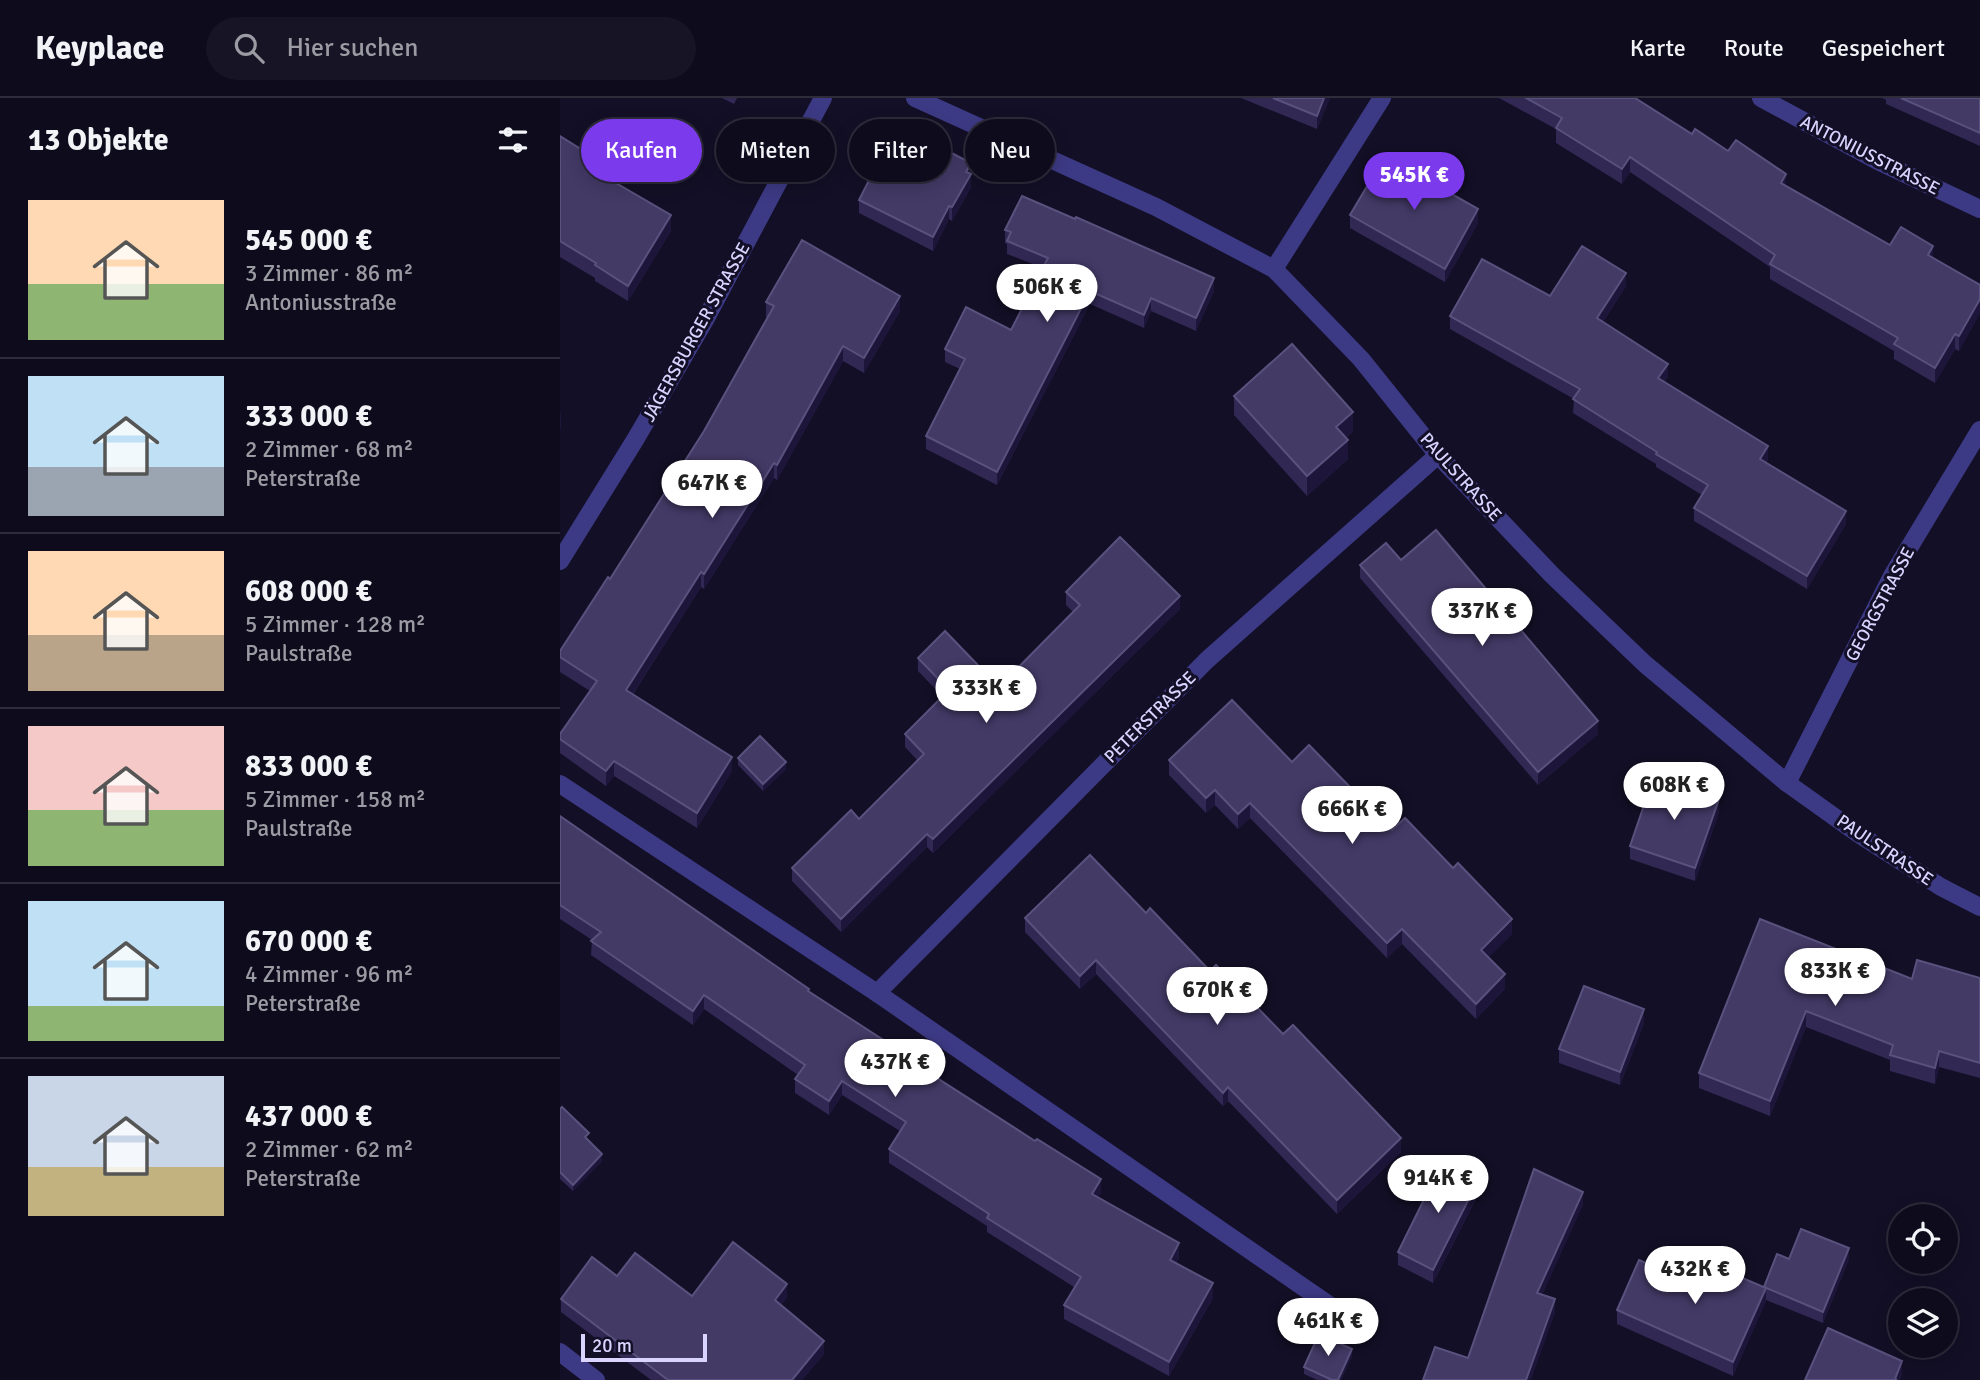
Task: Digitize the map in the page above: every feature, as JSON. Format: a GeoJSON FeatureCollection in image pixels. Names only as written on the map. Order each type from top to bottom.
{"type":"FeatureCollection","features":[{"type":"Feature","properties":{"kind":"street","name":"JÄGERSBURGER STRASSE"},"geometry":{"type":"LineString","coordinates":[[560,561],[705,320],[823,98]]}},
{"type":"Feature","properties":{"kind":"street","name":"PAULSTRASSE"},"geometry":{"type":"LineString","coordinates":[[915,98],[1156,207],[1274,269],[1361,359],[1438,455],[1552,575],[1636,655],[1787,783],[1908,866],[1980,907]]}},
{"type":"Feature","properties":{"kind":"street"},"geometry":{"type":"LineString","coordinates":[[1274,269],[1382,98]]}},
{"type":"Feature","properties":{"kind":"street","name":"ANTONIUSSTRASSE"},"geometry":{"type":"LineString","coordinates":[[1761,98],[1878,161],[1980,209]]}},
{"type":"Feature","properties":{"kind":"street","name":"GEORGSTRASSE"},"geometry":{"type":"LineString","coordinates":[[1787,783],[1892,576],[1980,430]]}},
{"type":"Feature","properties":{"kind":"street","name":"PETERSTRASSE"},"geometry":{"type":"LineString","coordinates":[[877,993],[1208,660],[1438,455]]}},
{"type":"Feature","properties":{"kind":"street"},"geometry":{"type":"LineString","coordinates":[[560,784],[877,993],[1348,1318]]}},
{"type":"Feature","properties":{"kind":"street"},"geometry":{"type":"LineString","coordinates":[[560,1352],[596,1380]]}},
{"type":"Feature","properties":{"kind":"building"},"geometry":{"type":"Polygon","coordinates":[[[1273,98],[1324,98],[1317,116],[1273,98]]]}},
{"type":"Feature","properties":{"kind":"building"},"geometry":{"type":"Polygon","coordinates":[[[1526,98],[1635,98],[1692,134],[1695,129],[1728,151],[1736,140],[1786,174],[1781,183],[1890,245],[1901,227],[1933,246],[1928,255],[1980,285],[1980,299],[1959,336],[1955,334],[1935,368],[1894,344],[1898,338],[1770,264],[1775,255],[1630,157],[1622,169],[1556,128],[1562,118],[1526,98]]]}},
{"type":"Feature","properties":{"kind":"building"},"geometry":{"type":"Polygon","coordinates":[[[1901,98],[1980,98],[1980,133],[1901,98]]]}},
{"type":"Feature","properties":{"kind":"building"},"geometry":{"type":"Polygon","coordinates":[[[560,136],[581,149],[581,182],[614,182],[671,215],[628,286],[560,241],[560,136]]]}},
{"type":"Feature","properties":{"kind":"building"},"geometry":{"type":"Polygon","coordinates":[[[951,153],[965,160],[966,182],[952,207],[949,206],[933,237],[859,200],[868,182],[951,182],[951,153]]]}},
{"type":"Feature","properties":{"kind":"building"},"geometry":{"type":"Polygon","coordinates":[[[1385,156],[1478,209],[1445,269],[1350,215],[1385,156]]]}},
{"type":"Feature","properties":{"kind":"building"},"geometry":{"type":"Polygon","coordinates":[[[1022,196],[1214,278],[1196,318],[1151,298],[1144,315],[1090,291],[997,472],[926,436],[965,359],[945,349],[966,307],[1011,330],[1048,258],[1007,241],[1011,232],[1005,230],[1022,196]]]}},
{"type":"Feature","properties":{"kind":"building"},"geometry":{"type":"Polygon","coordinates":[[[802,240],[900,296],[864,358],[843,346],[777,465],[774,463],[626,690],[732,757],[697,813],[614,761],[606,771],[560,739],[560,734],[597,681],[560,657],[560,651],[608,577],[610,579],[704,431],[774,306],[766,302],[802,240]]]}},
{"type":"Feature","properties":{"kind":"building"},"geometry":{"type":"Polygon","coordinates":[[[1582,246],[1626,273],[1597,318],[1668,364],[1658,378],[1768,446],[1760,459],[1846,511],[1807,576],[1694,508],[1708,485],[1573,399],[1580,389],[1450,316],[1482,259],[1550,296],[1582,246]]]}},
{"type":"Feature","properties":{"kind":"building"},"geometry":{"type":"Polygon","coordinates":[[[1292,344],[1353,412],[1336,427],[1348,440],[1307,476],[1234,396],[1292,344]]]}},
{"type":"Feature","properties":{"kind":"building"},"geometry":{"type":"Polygon","coordinates":[[[1436,530],[1598,721],[1538,772],[1360,565],[1386,543],[1401,560],[1436,530]]]}},
{"type":"Feature","properties":{"kind":"building"},"geometry":{"type":"Polygon","coordinates":[[[1120,537],[1180,596],[933,839],[927,834],[841,919],[792,868],[851,810],[859,819],[924,754],[905,734],[949,690],[918,658],[945,631],[999,687],[1080,605],[1066,592],[1120,537]]]}},
{"type":"Feature","properties":{"kind":"building"},"geometry":{"type":"Polygon","coordinates":[[[1232,700],[1292,762],[1309,745],[1392,830],[1405,818],[1453,868],[1458,863],[1512,919],[1481,950],[1505,974],[1476,1004],[1402,929],[1387,943],[1250,803],[1238,814],[1215,790],[1206,798],[1169,760],[1232,700]]]}},
{"type":"Feature","properties":{"kind":"building"},"geometry":{"type":"Polygon","coordinates":[[[760,736],[786,762],[763,784],[738,758],[760,736]]]}},
{"type":"Feature","properties":{"kind":"building"},"geometry":{"type":"Polygon","coordinates":[[[1654,776],[1719,799],[1695,868],[1630,846],[1654,776]]]}},
{"type":"Feature","properties":{"kind":"building"},"geometry":{"type":"Polygon","coordinates":[[[560,816],[809,989],[808,991],[908,1056],[906,1058],[1035,1141],[1037,1139],[1101,1179],[1092,1194],[1179,1243],[1170,1260],[1213,1283],[1169,1362],[1064,1305],[1081,1277],[987,1218],[989,1214],[889,1149],[906,1122],[842,1081],[829,1101],[795,1079],[805,1065],[704,995],[693,1011],[591,941],[601,932],[560,905],[560,816]]]}},
{"type":"Feature","properties":{"kind":"building"},"geometry":{"type":"Polygon","coordinates":[[[1090,855],[1146,913],[1150,908],[1210,971],[1216,965],[1283,1034],[1293,1025],[1401,1138],[1337,1200],[1228,1087],[1223,1093],[1096,960],[1080,976],[1025,918],[1090,855]]]}},
{"type":"Feature","properties":{"kind":"building"},"geometry":{"type":"Polygon","coordinates":[[[1760,919],[1912,979],[1917,960],[1980,978],[1980,1063],[1939,1051],[1935,1068],[1890,1055],[1893,1045],[1806,1011],[1770,1101],[1699,1073],[1760,919]]]}},
{"type":"Feature","properties":{"kind":"building"},"geometry":{"type":"Polygon","coordinates":[[[1584,986],[1644,1009],[1620,1072],[1559,1049],[1584,986]]]}},
{"type":"Feature","properties":{"kind":"building"},"geometry":{"type":"Polygon","coordinates":[[[562,1107],[589,1133],[585,1137],[602,1154],[573,1185],[560,1172],[562,1107]]]}},
{"type":"Feature","properties":{"kind":"building"},"geometry":{"type":"Polygon","coordinates":[[[1443,1161],[1479,1179],[1433,1270],[1398,1252],[1443,1161]]]}},
{"type":"Feature","properties":{"kind":"building"},"geometry":{"type":"Polygon","coordinates":[[[1534,1169],[1583,1192],[1537,1293],[1555,1299],[1526,1380],[1423,1380],[1435,1347],[1468,1358],[1534,1169]]]}},
{"type":"Feature","properties":{"kind":"building"},"geometry":{"type":"Polygon","coordinates":[[[1801,1229],[1849,1248],[1823,1312],[1764,1287],[1777,1254],[1789,1259],[1801,1229]]]}},
{"type":"Feature","properties":{"kind":"building"},"geometry":{"type":"Polygon","coordinates":[[[733,1242],[787,1284],[775,1300],[824,1341],[792,1380],[668,1380],[561,1299],[592,1257],[617,1276],[635,1253],[692,1296],[733,1242]]]}},
{"type":"Feature","properties":{"kind":"building"},"geometry":{"type":"Polygon","coordinates":[[[1639,1260],[1690,1283],[1700,1260],[1766,1288],[1733,1362],[1617,1310],[1639,1260]]]}},
{"type":"Feature","properties":{"kind":"building"},"geometry":{"type":"Polygon","coordinates":[[[1828,1328],[1888,1355],[1888,1358],[1902,1361],[1895,1379],[1897,1380],[1805,1380],[1828,1328]]]}},
{"type":"Feature","properties":{"kind":"building"},"geometry":{"type":"Polygon","coordinates":[[[1319,1334],[1352,1349],[1338,1380],[1332,1380],[1304,1367],[1319,1334]]]}}]}
